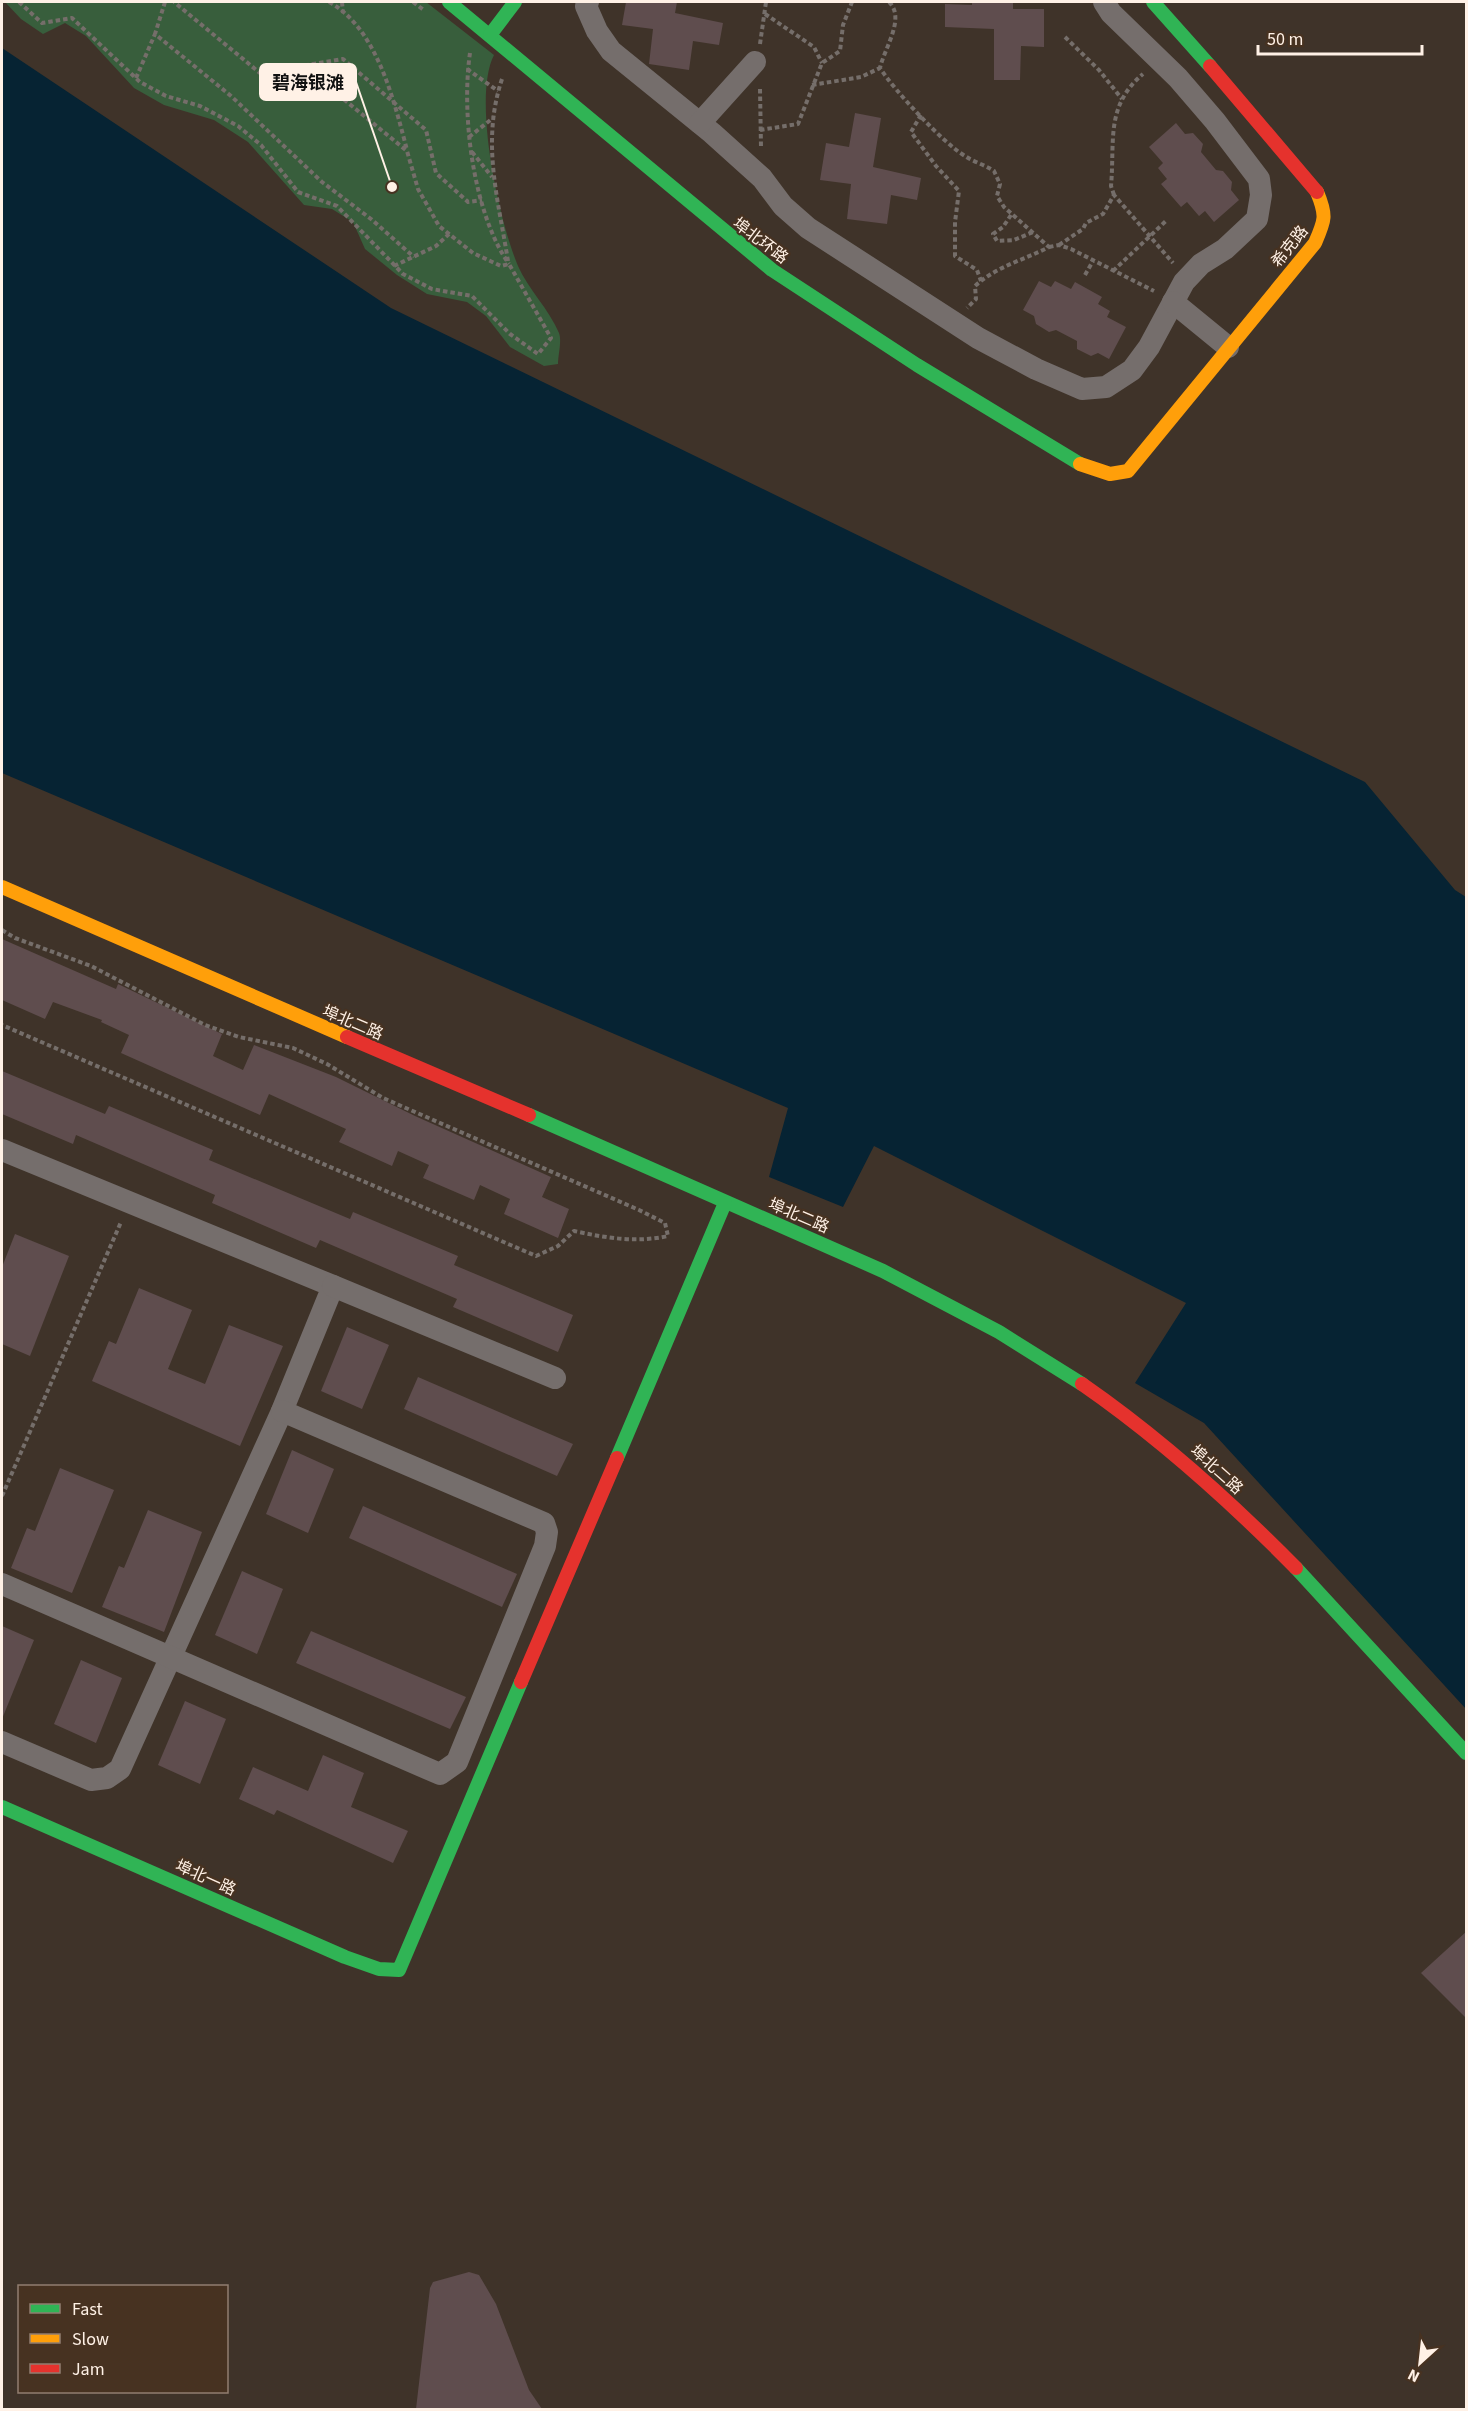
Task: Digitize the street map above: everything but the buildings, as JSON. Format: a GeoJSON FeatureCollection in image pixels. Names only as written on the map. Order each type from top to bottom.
{"type":"FeatureCollection","features":[{"type":"Feature","properties":{"kind":"street","name":"埠北环路"},"geometry":{"type":"LineString","coordinates":[[449,2],[713,224],[772,270],[908,359],[1082,465]]}},
{"type":"Feature","properties":{"kind":"street"},"geometry":{"type":"LineString","coordinates":[[490,35],[515,2]]}},
{"type":"Feature","properties":{"kind":"street"},"geometry":{"type":"LineString","coordinates":[[588,2],[586,6],[597,32],[611,51],[700,123],[762,178],[783,206],[808,228],[949,319],[1036,369],[1082,389],[1106,387],[1132,370],[1149,346],[1188,278],[1201,264],[1225,249],[1257,219],[1261,195],[1259,179],[1215,121],[1162,62],[1111,13],[1104,2]]}},
{"type":"Feature","properties":{"kind":"street","name":"希克路"},"geometry":{"type":"LineString","coordinates":[[1082,465],[1103,473],[1118,475],[1128,471],[1315,243],[1325,221],[1324,209],[1317,192],[1153,2]]}},
{"type":"Feature","properties":{"kind":"street"},"geometry":{"type":"LineString","coordinates":[[700,123],[755,62]]}},
{"type":"Feature","properties":{"kind":"street"},"geometry":{"type":"LineString","coordinates":[[1173,302],[1228,347]]}},
{"type":"Feature","properties":{"kind":"street","name":"埠北二路"},"geometry":{"type":"LineString","coordinates":[[2,887],[520,1110],[725,1203],[816,1240],[953,1307],[1023,1346],[1110,1404],[1202,1476],[1249,1521],[1467,1753]]}},
{"type":"Feature","properties":{"kind":"street"},"geometry":{"type":"LineString","coordinates":[[2,1150],[555,1378]]}},
{"type":"Feature","properties":{"kind":"street","name":"埠北一路"},"geometry":{"type":"LineString","coordinates":[[2,1807],[345,1957],[379,1969],[399,1970],[644,1388],[725,1203]]}},
{"type":"Feature","properties":{"kind":"street"},"geometry":{"type":"LineString","coordinates":[[2,1742],[91,1780],[107,1778],[120,1769],[282,1411],[333,1286]]}},
{"type":"Feature","properties":{"kind":"street"},"geometry":{"type":"LineString","coordinates":[[2,1584],[440,1774],[457,1762],[545,1546],[547,1532],[544,1523],[282,1411]]}},
{"type":"Feature","properties":{"kind":"path"},"geometry":{"type":"LineString","coordinates":[[19,2],[42,23],[72,18],[136,78],[166,96],[200,106],[238,126],[261,145],[298,192],[337,206],[403,274],[432,289],[472,296],[510,334],[538,354],[551,338],[498,249],[482,200],[468,138],[470,50]]}},
{"type":"Feature","properties":{"kind":"path"},"geometry":{"type":"LineString","coordinates":[[136,78],[155,34],[165,2]]}},
{"type":"Feature","properties":{"kind":"path"},"geometry":{"type":"LineString","coordinates":[[174,2],[283,92],[330,88],[407,151]]}},
{"type":"Feature","properties":{"kind":"path"},"geometry":{"type":"LineString","coordinates":[[329,2],[343,14],[379,59],[418,189],[439,226],[473,253],[501,266],[509,264]]}},
{"type":"Feature","properties":{"kind":"path"},"geometry":{"type":"LineString","coordinates":[[342,2],[343,14]]}},
{"type":"Feature","properties":{"kind":"path"},"geometry":{"type":"LineString","coordinates":[[760,130],[798,124],[811,85],[822,63],[840,51],[843,25],[852,2]]}},
{"type":"Feature","properties":{"kind":"path"},"geometry":{"type":"LineString","coordinates":[[811,85],[861,77],[880,68],[896,22],[893,5],[889,2]]}},
{"type":"Feature","properties":{"kind":"path"},"geometry":{"type":"LineString","coordinates":[[893,5],[897,2]]}},
{"type":"Feature","properties":{"kind":"path"},"geometry":{"type":"LineString","coordinates":[[765,14],[814,47],[822,63]]}},
{"type":"Feature","properties":{"kind":"path"},"geometry":{"type":"LineString","coordinates":[[155,34],[231,96],[322,182],[371,219],[414,257]]}},
{"type":"Feature","properties":{"kind":"path"},"geometry":{"type":"LineString","coordinates":[[1065,37],[1099,70],[1122,99]]}},
{"type":"Feature","properties":{"kind":"path"},"geometry":{"type":"LineString","coordinates":[[260,73],[343,59],[426,129],[436,172],[468,202],[482,200]]}},
{"type":"Feature","properties":{"kind":"path"},"geometry":{"type":"LineString","coordinates":[[1162,62],[1141,75],[1122,99],[1114,118],[1111,186],[1114,195],[1188,278]]}},
{"type":"Feature","properties":{"kind":"path"},"geometry":{"type":"LineString","coordinates":[[880,68],[889,82],[965,156],[994,171],[1000,184],[997,196],[1011,215],[1034,232],[1049,247]]}},
{"type":"Feature","properties":{"kind":"path"},"geometry":{"type":"LineString","coordinates":[[468,69],[498,91]]}},
{"type":"Feature","properties":{"kind":"path"},"geometry":{"type":"LineString","coordinates":[[502,79],[494,117],[492,178],[509,264]]}},
{"type":"Feature","properties":{"kind":"path"},"geometry":{"type":"LineString","coordinates":[[921,115],[911,132],[936,166],[959,191],[955,222],[955,256],[977,270],[981,281]]}},
{"type":"Feature","properties":{"kind":"path"},"geometry":{"type":"LineString","coordinates":[[468,138],[494,117]]}},
{"type":"Feature","properties":{"kind":"path"},"geometry":{"type":"LineString","coordinates":[[471,151],[492,178]]}},
{"type":"Feature","properties":{"kind":"path"},"geometry":{"type":"LineString","coordinates":[[949,319],[976,299],[975,286],[981,281],[1018,259],[1059,245],[1083,229],[1086,223],[1103,214],[1114,195]]}},
{"type":"Feature","properties":{"kind":"path"},"geometry":{"type":"LineString","coordinates":[[488,217],[497,206]]}},
{"type":"Feature","properties":{"kind":"path"},"geometry":{"type":"LineString","coordinates":[[1011,215],[1003,227],[993,234],[997,241],[1014,240],[1034,232]]}},
{"type":"Feature","properties":{"kind":"path"},"geometry":{"type":"LineString","coordinates":[[1113,271],[1167,220]]}},
{"type":"Feature","properties":{"kind":"path"},"geometry":{"type":"LineString","coordinates":[[394,266],[436,246],[449,234]]}},
{"type":"Feature","properties":{"kind":"path"},"geometry":{"type":"LineString","coordinates":[[1059,245],[1173,302]]}},
{"type":"Feature","properties":{"kind":"path"},"geometry":{"type":"LineString","coordinates":[[1085,275],[1093,261]]}},
{"type":"Feature","properties":{"kind":"path"},"geometry":{"type":"LineString","coordinates":[[2,930],[15,938],[91,966],[205,1025],[239,1037],[293,1048],[327,1064],[383,1098],[665,1223],[668,1236],[647,1240],[617,1240],[574,1231],[558,1246],[536,1256],[2,1025]]}},
{"type":"Feature","properties":{"kind":"path"},"geometry":{"type":"LineString","coordinates":[[2,1496],[129,1202]]}},
{"type":"Feature","properties":{"kind":"green space"},"geometry":{"type":"Polygon","coordinates":[[[5,2],[426,2],[494,55],[488,75],[486,100],[487,129],[496,191],[518,266],[559,333],[558,364],[544,366],[510,347],[486,316],[467,302],[427,294],[397,275],[365,249],[353,222],[332,209],[304,205],[248,142],[214,120],[164,105],[134,88],[86,36],[65,23],[43,34],[21,19],[5,2]]]}},
{"type":"Feature","properties":{"kind":"water"},"geometry":{"type":"Polygon","coordinates":[[[2,48],[391,308],[1365,782],[1455,890],[1466,897],[1466,1709],[1204,1423],[1135,1383],[1186,1303],[874,1146],[843,1207],[769,1177],[788,1108],[2,773],[2,48]]]}},
{"type":"Feature","properties":{"kind":"traffic: fast"},"geometry":{"type":"LineString","coordinates":[[449,2],[772,270],[917,365],[1080,464]]}},
{"type":"Feature","properties":{"kind":"traffic: fast"},"geometry":{"type":"LineString","coordinates":[[490,35],[515,2]]}},
{"type":"Feature","properties":{"kind":"traffic: fast"},"geometry":{"type":"LineString","coordinates":[[1153,2],[1210,66]]}},
{"type":"Feature","properties":{"kind":"traffic: fast"},"geometry":{"type":"LineString","coordinates":[[529,1115],[883,1271],[999,1332],[1082,1384]]}},
{"type":"Feature","properties":{"kind":"traffic: fast"},"geometry":{"type":"LineString","coordinates":[[617,1458],[725,1203]]}},
{"type":"Feature","properties":{"kind":"traffic: fast"},"geometry":{"type":"LineString","coordinates":[[1296,1568],[1466,1753]]}},
{"type":"Feature","properties":{"kind":"traffic: fast"},"geometry":{"type":"LineString","coordinates":[[2,1807],[345,1957],[379,1969],[399,1970],[521,1682]]}},
{"type":"Feature","properties":{"kind":"traffic: slow"},"geometry":{"type":"LineString","coordinates":[[1080,464],[1110,474],[1128,471],[1315,243],[1324,218],[1317,192]]}},
{"type":"Feature","properties":{"kind":"traffic: slow"},"geometry":{"type":"LineString","coordinates":[[2,887],[347,1037]]}},
{"type":"Feature","properties":{"kind":"traffic: jam"},"geometry":{"type":"LineString","coordinates":[[1210,66],[1317,192]]}},
{"type":"Feature","properties":{"kind":"traffic: jam"},"geometry":{"type":"LineString","coordinates":[[347,1037],[529,1115]]}},
{"type":"Feature","properties":{"kind":"traffic: jam"},"geometry":{"type":"LineString","coordinates":[[1082,1384],[1194,1471],[1296,1568]]}},
{"type":"Feature","properties":{"kind":"traffic: jam"},"geometry":{"type":"LineString","coordinates":[[521,1682],[617,1458]]}},
{"type":"Feature","properties":{"kind":"place","name":"碧海银滩"},"geometry":{"type":"Point","coordinates":[392,187]}}]}
